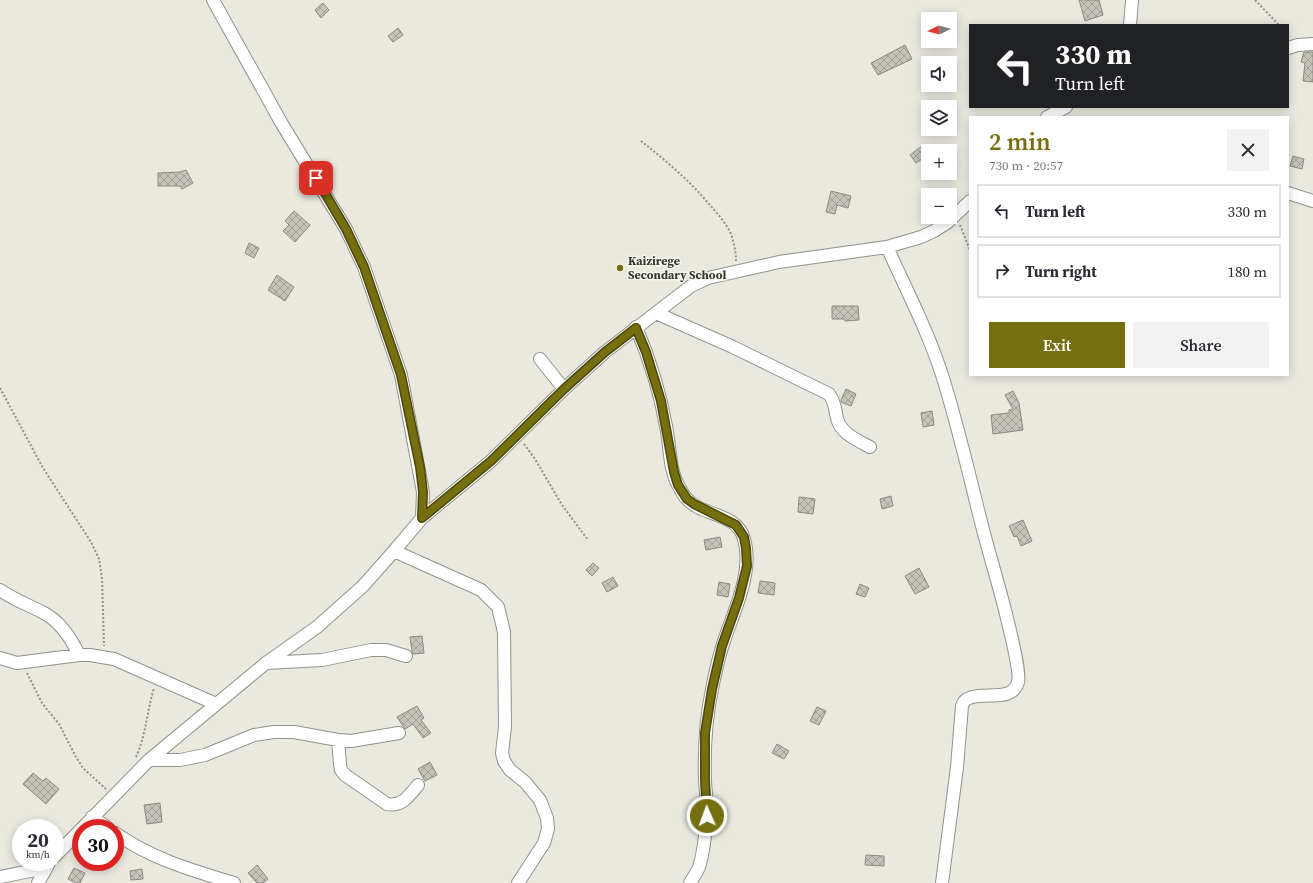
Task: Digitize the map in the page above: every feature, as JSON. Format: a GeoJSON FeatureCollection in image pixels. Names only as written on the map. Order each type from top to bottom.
{"type":"FeatureCollection","features":[{"type":"Feature","properties":{"kind":"street"},"geometry":{"type":"LineString","coordinates":[[213,0],[282,124],[346,229],[364,267],[401,375],[422,486],[422,518]]}},
{"type":"Feature","properties":{"kind":"street"},"geometry":{"type":"LineString","coordinates":[[1130,24],[1132,0]]}},
{"type":"Feature","properties":{"kind":"street"},"geometry":{"type":"LineString","coordinates":[[1289,48],[1298,45],[1313,44]]}},
{"type":"Feature","properties":{"kind":"street"},"geometry":{"type":"LineString","coordinates":[[1050,116],[1064,108]]}},
{"type":"Feature","properties":{"kind":"street"},"geometry":{"type":"LineString","coordinates":[[1289,193],[1313,201]]}},
{"type":"Feature","properties":{"kind":"street"},"geometry":{"type":"LineString","coordinates":[[957,214],[969,202]]}},
{"type":"Feature","properties":{"kind":"street"},"geometry":{"type":"LineString","coordinates":[[64,847],[149,760],[266,664],[317,627],[363,586],[422,518],[491,461],[564,389],[605,352],[692,286],[708,278],[737,270],[778,262],[886,247],[921,238],[945,224]]}},
{"type":"Feature","properties":{"kind":"street"},"geometry":{"type":"LineString","coordinates":[[886,247],[922,323],[942,374],[1000,589],[1016,659],[1019,681],[1015,690],[1010,694],[975,696],[966,699],[962,706],[957,767],[942,883]]}},
{"type":"Feature","properties":{"kind":"street"},"geometry":{"type":"LineString","coordinates":[[656,313],[733,347],[821,389],[831,397],[837,421],[842,429],[854,439],[870,447]]}},
{"type":"Feature","properties":{"kind":"street"},"geometry":{"type":"LineString","coordinates":[[636,328],[646,352],[661,401],[674,472],[678,485],[687,499],[694,504],[736,525],[744,537],[746,548],[747,566],[739,598],[722,646],[712,689],[705,733],[705,780],[707,805],[706,827],[699,867],[690,883]]}},
{"type":"Feature","properties":{"kind":"street"},"geometry":{"type":"LineString","coordinates":[[540,359],[564,389]]}},
{"type":"Feature","properties":{"kind":"street"},"geometry":{"type":"LineString","coordinates":[[394,551],[481,590],[498,607],[504,632],[505,726],[502,753],[504,761],[510,770],[525,782],[540,800],[547,818],[548,829],[544,843],[518,883]]}},
{"type":"Feature","properties":{"kind":"street"},"geometry":{"type":"LineString","coordinates":[[0,590],[25,605],[44,613],[57,622],[70,636],[80,655]]}},
{"type":"Feature","properties":{"kind":"street"},"geometry":{"type":"LineString","coordinates":[[266,664],[322,660],[371,650],[386,650],[406,656]]}},
{"type":"Feature","properties":{"kind":"street"},"geometry":{"type":"LineString","coordinates":[[0,658],[17,663],[80,655],[114,659],[216,704]]}},
{"type":"Feature","properties":{"kind":"street"},"geometry":{"type":"LineString","coordinates":[[149,760],[180,760],[205,755],[254,735],[274,732],[294,732],[351,741],[399,733]]}},
{"type":"Feature","properties":{"kind":"street"},"geometry":{"type":"LineString","coordinates":[[338,740],[341,770],[345,775],[386,804],[393,805],[400,803],[408,798],[418,785]]}},
{"type":"Feature","properties":{"kind":"street"},"geometry":{"type":"LineString","coordinates":[[124,839],[154,856],[234,883]]}},
{"type":"Feature","properties":{"kind":"street"},"geometry":{"type":"LineString","coordinates":[[0,877],[24,871]]}},
{"type":"Feature","properties":{"kind":"street"},"geometry":{"type":"LineString","coordinates":[[38,883],[45,871]]}},
{"type":"Feature","properties":{"kind":"path"},"geometry":{"type":"LineString","coordinates":[[1255,0],[1278,24]]}},
{"type":"Feature","properties":{"kind":"path"},"geometry":{"type":"LineString","coordinates":[[640,141],[669,163],[697,190],[719,215],[730,233],[736,249],[737,270]]}},
{"type":"Feature","properties":{"kind":"path"},"geometry":{"type":"LineString","coordinates":[[957,218],[969,248]]}},
{"type":"Feature","properties":{"kind":"path"},"geometry":{"type":"LineString","coordinates":[[0,388],[43,468],[91,542],[99,559],[102,578],[104,657]]}},
{"type":"Feature","properties":{"kind":"path"},"geometry":{"type":"LineString","coordinates":[[517,434],[535,459],[562,505],[588,540]]}},
{"type":"Feature","properties":{"kind":"path"},"geometry":{"type":"LineString","coordinates":[[23,663],[42,703],[59,724],[76,757],[84,768],[114,797]]}},
{"type":"Feature","properties":{"kind":"path"},"geometry":{"type":"LineString","coordinates":[[134,760],[144,730],[157,677]]}},
{"type":"Feature","properties":{"kind":"building"},"geometry":{"type":"Polygon","coordinates":[[[1079,0],[1099,0],[1103,15],[1085,21],[1079,0]]]}},
{"type":"Feature","properties":{"kind":"building"},"geometry":{"type":"Polygon","coordinates":[[[323,3],[329,10],[321,18],[315,10],[323,3]]]}},
{"type":"Feature","properties":{"kind":"building"},"geometry":{"type":"Polygon","coordinates":[[[398,28],[403,35],[393,42],[388,36],[398,28]]]}},
{"type":"Feature","properties":{"kind":"building"},"geometry":{"type":"Polygon","coordinates":[[[905,45],[912,59],[878,75],[871,63],[905,45]]]}},
{"type":"Feature","properties":{"kind":"building"},"geometry":{"type":"Polygon","coordinates":[[[1304,52],[1313,52],[1313,82],[1303,81],[1305,63],[1301,62],[1304,52]]]}},
{"type":"Feature","properties":{"kind":"building"},"geometry":{"type":"Polygon","coordinates":[[[921,147],[921,160],[916,163],[910,155],[921,147]]]}},
{"type":"Feature","properties":{"kind":"building"},"geometry":{"type":"Polygon","coordinates":[[[1293,156],[1304,159],[1302,169],[1290,166],[1293,156]]]}},
{"type":"Feature","properties":{"kind":"building"},"geometry":{"type":"Polygon","coordinates":[[[186,170],[193,183],[182,189],[180,186],[158,186],[158,173],[180,172],[186,170]]]}},
{"type":"Feature","properties":{"kind":"building"},"geometry":{"type":"Polygon","coordinates":[[[831,191],[851,196],[848,208],[837,205],[835,214],[826,212],[831,191]]]}},
{"type":"Feature","properties":{"kind":"building"},"geometry":{"type":"Polygon","coordinates":[[[294,211],[310,225],[295,242],[283,231],[289,225],[285,221],[294,211]]]}},
{"type":"Feature","properties":{"kind":"building"},"geometry":{"type":"Polygon","coordinates":[[[249,243],[259,248],[254,258],[245,253],[249,243]]]}},
{"type":"Feature","properties":{"kind":"building"},"geometry":{"type":"Polygon","coordinates":[[[277,275],[294,287],[285,301],[268,290],[277,275]]]}},
{"type":"Feature","properties":{"kind":"building"},"geometry":{"type":"Polygon","coordinates":[[[832,306],[858,306],[859,320],[845,321],[844,319],[832,319],[832,306]]]}},
{"type":"Feature","properties":{"kind":"building"},"geometry":{"type":"Polygon","coordinates":[[[846,389],[856,394],[851,406],[841,402],[846,389]]]}},
{"type":"Feature","properties":{"kind":"building"},"geometry":{"type":"Polygon","coordinates":[[[1013,391],[1019,403],[1023,430],[993,434],[991,415],[1009,413],[1009,410],[1013,409],[1005,395],[1013,391]]]}},
{"type":"Feature","properties":{"kind":"building"},"geometry":{"type":"Polygon","coordinates":[[[932,411],[934,425],[923,427],[921,413],[932,411]]]}},
{"type":"Feature","properties":{"kind":"building"},"geometry":{"type":"Polygon","coordinates":[[[891,496],[893,506],[882,509],[880,499],[891,496]]]}},
{"type":"Feature","properties":{"kind":"building"},"geometry":{"type":"Polygon","coordinates":[[[799,497],[815,499],[813,514],[798,512],[799,497]]]}},
{"type":"Feature","properties":{"kind":"building"},"geometry":{"type":"Polygon","coordinates":[[[1023,520],[1032,541],[1021,546],[1017,536],[1014,537],[1009,526],[1023,520]]]}},
{"type":"Feature","properties":{"kind":"building"},"geometry":{"type":"Polygon","coordinates":[[[720,537],[722,547],[706,550],[704,540],[720,537]]]}},
{"type":"Feature","properties":{"kind":"building"},"geometry":{"type":"Polygon","coordinates":[[[593,563],[599,568],[592,576],[586,570],[593,563]]]}},
{"type":"Feature","properties":{"kind":"building"},"geometry":{"type":"Polygon","coordinates":[[[919,568],[929,587],[915,594],[905,576],[919,568]]]}},
{"type":"Feature","properties":{"kind":"building"},"geometry":{"type":"Polygon","coordinates":[[[613,577],[618,586],[607,592],[602,583],[613,577]]]}},
{"type":"Feature","properties":{"kind":"building"},"geometry":{"type":"Polygon","coordinates":[[[760,581],[775,583],[774,595],[758,593],[760,581]]]}},
{"type":"Feature","properties":{"kind":"building"},"geometry":{"type":"Polygon","coordinates":[[[719,582],[730,584],[728,597],[717,595],[719,582]]]}},
{"type":"Feature","properties":{"kind":"building"},"geometry":{"type":"Polygon","coordinates":[[[860,584],[869,588],[865,597],[856,594],[860,584]]]}},
{"type":"Feature","properties":{"kind":"building"},"geometry":{"type":"Polygon","coordinates":[[[422,636],[424,653],[413,654],[410,637],[422,636]]]}},
{"type":"Feature","properties":{"kind":"building"},"geometry":{"type":"Polygon","coordinates":[[[417,706],[424,718],[421,720],[431,733],[423,738],[413,724],[405,729],[397,717],[417,706]]]}},
{"type":"Feature","properties":{"kind":"building"},"geometry":{"type":"Polygon","coordinates":[[[817,707],[826,711],[819,725],[810,721],[817,707]]]}},
{"type":"Feature","properties":{"kind":"building"},"geometry":{"type":"Polygon","coordinates":[[[777,744],[789,751],[784,759],[772,753],[777,744]]]}},
{"type":"Feature","properties":{"kind":"building"},"geometry":{"type":"Polygon","coordinates":[[[430,762],[437,775],[425,781],[418,769],[430,762]]]}},
{"type":"Feature","properties":{"kind":"building"},"geometry":{"type":"Polygon","coordinates":[[[33,773],[43,781],[46,778],[59,789],[46,804],[23,784],[33,773]]]}},
{"type":"Feature","properties":{"kind":"building"},"geometry":{"type":"Polygon","coordinates":[[[160,803],[162,822],[147,824],[144,805],[160,803]]]}},
{"type":"Feature","properties":{"kind":"building"},"geometry":{"type":"Polygon","coordinates":[[[866,855],[884,856],[884,866],[865,865],[866,855]]]}},
{"type":"Feature","properties":{"kind":"building"},"geometry":{"type":"Polygon","coordinates":[[[257,865],[268,879],[263,883],[257,883],[248,873],[257,865]]]}},
{"type":"Feature","properties":{"kind":"building"},"geometry":{"type":"Polygon","coordinates":[[[142,869],[143,879],[131,880],[130,871],[142,869]]]}},
{"type":"Feature","properties":{"kind":"building"},"geometry":{"type":"Polygon","coordinates":[[[72,871],[81,871],[85,873],[80,883],[76,883],[68,879],[72,871]]]}},
{"type":"Feature","properties":{"kind":"place","name":"Kaizirege Secondary School"},"geometry":{"type":"Point","coordinates":[620,268]}},
{"type":"Feature","properties":{"kind":"route"},"geometry":{"type":"LineString","coordinates":[[316,178],[346,229],[364,267],[401,375],[420,467],[423,492],[422,518],[491,461],[564,389],[605,352],[636,328],[654,374],[667,428],[674,472],[678,485],[687,499],[694,504],[721,516],[736,525],[744,537],[746,548],[747,566],[739,598],[722,646],[712,689],[705,733],[707,816]]}}]}
